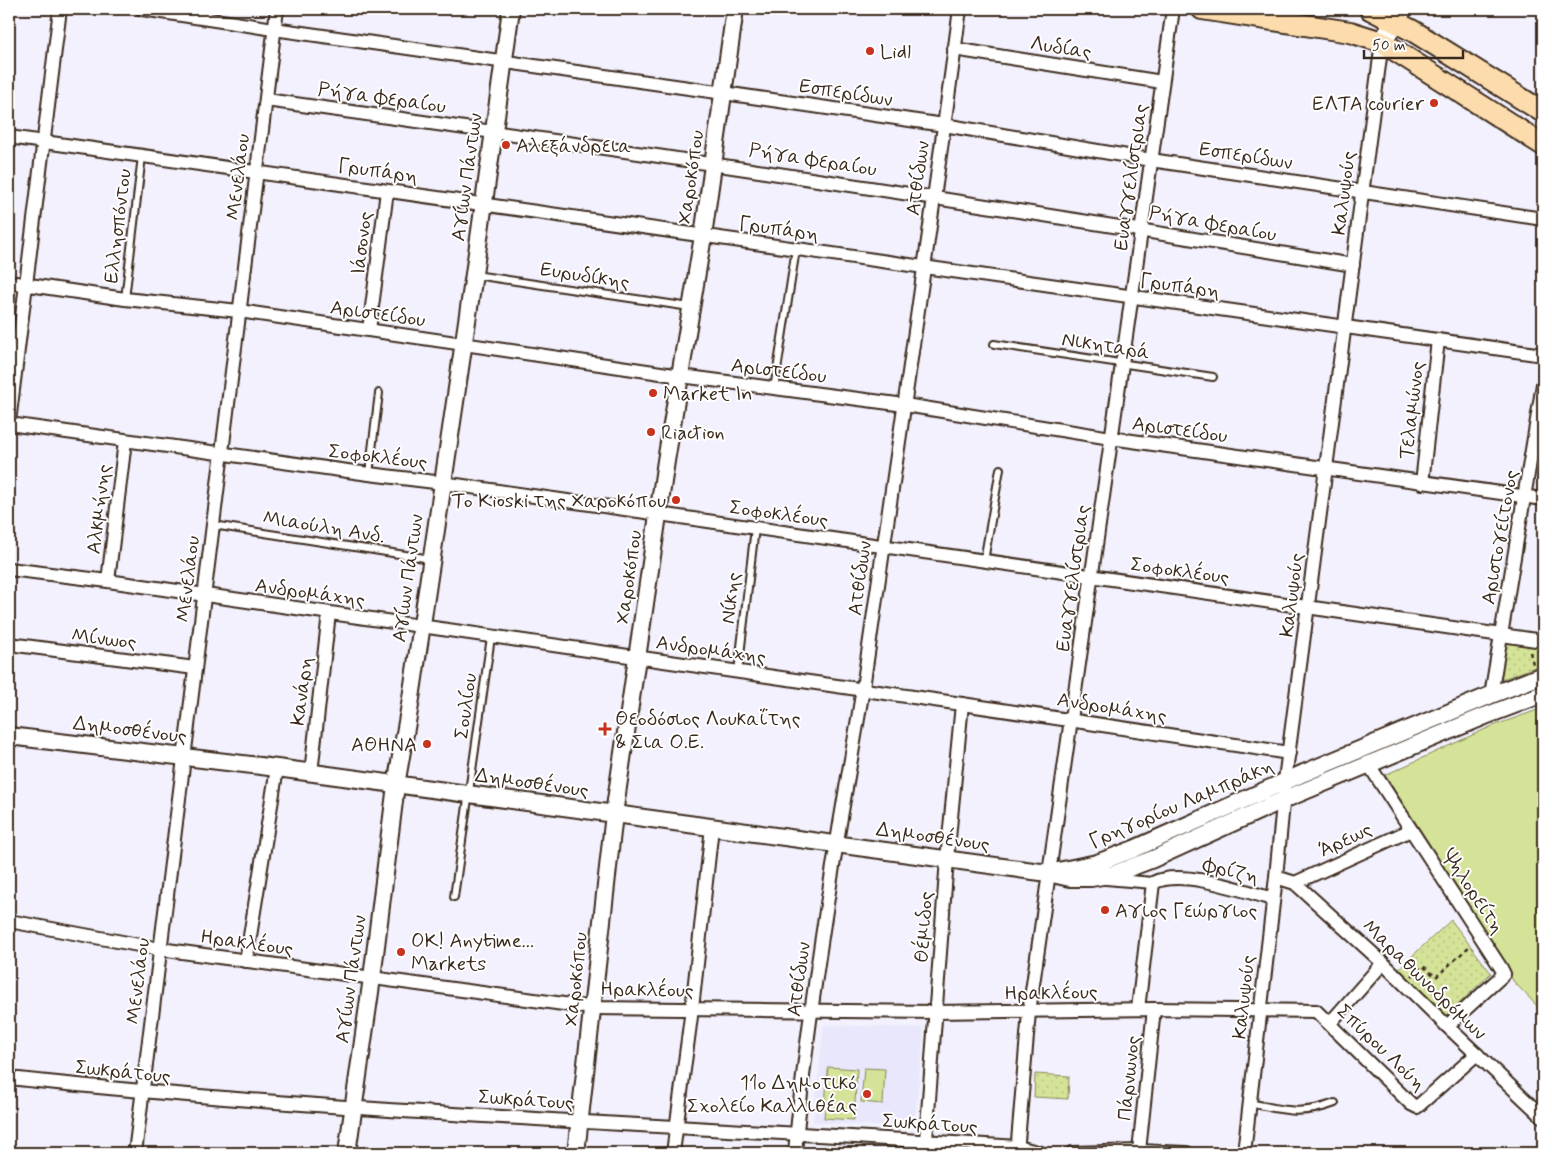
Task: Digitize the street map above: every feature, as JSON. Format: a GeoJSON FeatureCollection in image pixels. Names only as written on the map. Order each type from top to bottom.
{"type":"FeatureCollection","features":[{"type":"Feature","properties":{"kind":"main road"},"geometry":{"type":"LineString","coordinates":[[1202,9],[1350,32],[1382,42],[1543,145]]}},
{"type":"Feature","properties":{"kind":"main road"},"geometry":{"type":"LineString","coordinates":[[1382,42],[1387,12],[1543,112]]}},
{"type":"Feature","properties":{"kind":"street"},"geometry":{"type":"LineString","coordinates":[[9,423],[60,9]]}},
{"type":"Feature","properties":{"kind":"street","name":"Εσπερίδων"},"geometry":{"type":"LineString","coordinates":[[142,9],[207,14],[274,29],[724,92],[1362,192],[1496,216],[1543,219]]}},
{"type":"Feature","properties":{"kind":"street","name":"Μενελάου"},"geometry":{"type":"LineString","coordinates":[[135,1153],[277,9]]}},
{"type":"Feature","properties":{"kind":"street","name":"Αγίων Πάντων"},"geometry":{"type":"LineString","coordinates":[[347,1153],[372,978],[396,785],[422,627],[511,9]]}},
{"type":"Feature","properties":{"kind":"street","name":"Χαροκόπου"},"geometry":{"type":"LineString","coordinates":[[576,1153],[614,814],[658,514],[714,163],[735,9]]}},
{"type":"Feature","properties":{"kind":"street","name":"Ατθίδων"},"geometry":{"type":"LineString","coordinates":[[795,1153],[812,1011],[836,844],[862,690],[882,546],[905,405],[960,9]]}},
{"type":"Feature","properties":{"kind":"street","name":"Ευαγγελίστριας"},"geometry":{"type":"LineString","coordinates":[[1017,1150],[1029,1012],[1048,873],[1173,9]]}},
{"type":"Feature","properties":{"kind":"street","name":"Καλυψούς"},"geometry":{"type":"LineString","coordinates":[[1244,1153],[1285,782],[1382,42]]}},
{"type":"Feature","properties":{"kind":"street","name":"Λυδίας"},"geometry":{"type":"LineString","coordinates":[[954,49],[1162,82]]}},
{"type":"Feature","properties":{"kind":"street","name":"Ρήγα Φεραίου"},"geometry":{"type":"LineString","coordinates":[[266,100],[714,163],[1353,265]]}},
{"type":"Feature","properties":{"kind":"street","name":"Γρυπάρη"},"geometry":{"type":"LineString","coordinates":[[9,137],[1543,355]]}},
{"type":"Feature","properties":{"kind":"street","name":"Ιάσονος"},"geometry":{"type":"LineString","coordinates":[[369,330],[387,191]]}},
{"type":"Feature","properties":{"kind":"street","name":"Αριστείδου"},"geometry":{"type":"LineString","coordinates":[[9,282],[125,299],[240,311],[681,376],[905,405],[1326,470],[1543,499]]}},
{"type":"Feature","properties":{"kind":"street","name":"Τελαμώνος"},"geometry":{"type":"LineString","coordinates":[[1422,483],[1438,340]]}},
{"type":"Feature","properties":{"kind":"street","name":"Αριστογείτονος"},"geometry":{"type":"LineString","coordinates":[[1491,695],[1543,384]]}},
{"type":"Feature","properties":{"kind":"street","name":"Σοφοκλέους"},"geometry":{"type":"LineString","coordinates":[[9,423],[124,441],[443,483],[1308,608],[1543,640]]}},
{"type":"Feature","properties":{"kind":"street","name":"Αλκμήνης"},"geometry":{"type":"LineString","coordinates":[[108,581],[124,441]]}},
{"type":"Feature","properties":{"kind":"street","name":"Ανδρομάχης"},"geometry":{"type":"LineString","coordinates":[[9,569],[108,581],[1289,753]]}},
{"type":"Feature","properties":{"kind":"street","name":"Κανάρη"},"geometry":{"type":"LineString","coordinates":[[311,773],[329,613]]}},
{"type":"Feature","properties":{"kind":"street","name":"Μίνωος"},"geometry":{"type":"LineString","coordinates":[[9,644],[195,668]]}},
{"type":"Feature","properties":{"kind":"street","name":"Γρηγορίου Λαμπράκη"},"geometry":{"type":"LineString","coordinates":[[1048,873],[1097,863],[1134,849],[1285,782],[1491,695],[1538,678]]}},
{"type":"Feature","properties":{"kind":"street","name":"Γρηγορίου Λαμπράκη"},"geometry":{"type":"LineString","coordinates":[[1048,873],[1070,878],[1091,878],[1114,874],[1283,800],[1485,716],[1543,694]]}},
{"type":"Feature","properties":{"kind":"street","name":"Θέμιδος"},"geometry":{"type":"LineString","coordinates":[[925,1147],[947,860],[962,704]]}},
{"type":"Feature","properties":{"kind":"street","name":"Δημοσθένους"},"geometry":{"type":"LineString","coordinates":[[9,736],[277,768],[1048,873]]}},
{"type":"Feature","properties":{"kind":"street","name":"Ψηλορείτη"},"geometry":{"type":"LineString","coordinates":[[1369,765],[1504,974],[1447,1026]]}},
{"type":"Feature","properties":{"kind":"street"},"geometry":{"type":"LineString","coordinates":[[246,961],[277,768]]}},
{"type":"Feature","properties":{"kind":"street"},"geometry":{"type":"LineString","coordinates":[[673,1153],[692,1009],[712,828]]}},
{"type":"Feature","properties":{"kind":"street","name":"Άρεως"},"geometry":{"type":"LineString","coordinates":[[1296,883],[1411,830]]}},
{"type":"Feature","properties":{"kind":"street","name":"Μαραθωνοδρόμων"},"geometry":{"type":"LineString","coordinates":[[1276,877],[1296,883],[1542,1114]]}},
{"type":"Feature","properties":{"kind":"street"},"geometry":{"type":"LineString","coordinates":[[1091,878],[1152,883]]}},
{"type":"Feature","properties":{"kind":"street","name":"Φρίζη"},"geometry":{"type":"LineString","coordinates":[[1152,883],[1161,879],[1208,881],[1273,899]]}},
{"type":"Feature","properties":{"kind":"street","name":"Πάρνωνος"},"geometry":{"type":"LineString","coordinates":[[1138,1009],[1152,883]]}},
{"type":"Feature","properties":{"kind":"street","name":"Ηρακλέους"},"geometry":{"type":"LineString","coordinates":[[9,922],[160,949],[593,1008],[935,1012],[1261,1009]]}},
{"type":"Feature","properties":{"kind":"street"},"geometry":{"type":"LineString","coordinates":[[1330,1023],[1383,963]]}},
{"type":"Feature","properties":{"kind":"street","name":"Πάρνωνος"},"geometry":{"type":"LineString","coordinates":[[1139,1151],[1154,1009]]}},
{"type":"Feature","properties":{"kind":"street","name":"Σπύρου Λούη"},"geometry":{"type":"LineString","coordinates":[[1261,1009],[1316,1011],[1411,1104],[1417,1107],[1477,1054]]}},
{"type":"Feature","properties":{"kind":"street","name":"Σωκράτους"},"geometry":{"type":"LineString","coordinates":[[9,1078],[142,1092],[580,1122],[797,1134],[925,1147],[1017,1150],[1041,1153]]}},
{"type":"Feature","properties":{"kind":"street"},"geometry":{"type":"LineString","coordinates":[[1072,1153],[1139,1151],[1187,1153]]}},
{"type":"Feature","properties":{"kind":"lane","name":"Ελλησπόντου"},"geometry":{"type":"LineString","coordinates":[[125,299],[142,156]]}},
{"type":"Feature","properties":{"kind":"lane"},"geometry":{"type":"LineString","coordinates":[[774,389],[796,249]]}},
{"type":"Feature","properties":{"kind":"lane","name":"Ευρυδίκης"},"geometry":{"type":"LineString","coordinates":[[474,274],[692,307]]}},
{"type":"Feature","properties":{"kind":"lane","name":"Νικηταρά"},"geometry":{"type":"LineString","coordinates":[[994,344],[1122,365],[1214,377]]}},
{"type":"Feature","properties":{"kind":"lane"},"geometry":{"type":"LineString","coordinates":[[369,474],[379,392]]}},
{"type":"Feature","properties":{"kind":"lane"},"geometry":{"type":"LineString","coordinates":[[984,561],[1000,469]]}},
{"type":"Feature","properties":{"kind":"lane","name":"Μιαούλη Ανδ."},"geometry":{"type":"LineString","coordinates":[[213,525],[431,559]]}},
{"type":"Feature","properties":{"kind":"lane","name":"Νίκης"},"geometry":{"type":"LineString","coordinates":[[738,672],[755,528]]}},
{"type":"Feature","properties":{"kind":"lane","name":"Σουλίου"},"geometry":{"type":"LineString","coordinates":[[454,898],[491,637]]}},
{"type":"Feature","properties":{"kind":"lane"},"geometry":{"type":"LineString","coordinates":[[1250,1103],[1294,1112],[1321,1108],[1335,1103]]}},
{"type":"Feature","properties":{"kind":"path"},"geometry":{"type":"LineString","coordinates":[[1530,638],[1529,647],[1533,666],[1529,670],[1538,678]]}},
{"type":"Feature","properties":{"kind":"path"},"geometry":{"type":"LineString","coordinates":[[1404,984],[1423,966],[1436,977],[1480,936]]}},
{"type":"Feature","properties":{"kind":"shaded area","name":"11ο Δημοτικό Σχολείο Καλλιθέας"},"geometry":{"type":"Polygon","coordinates":[[[824,1025],[924,1028],[914,1128],[813,1122],[824,1025]]]}},
{"type":"Feature","properties":{"kind":"green space"},"geometry":{"type":"Polygon","coordinates":[[[1505,642],[1543,648],[1543,664],[1500,680],[1505,642]]]}},
{"type":"Feature","properties":{"kind":"green space"},"geometry":{"type":"Polygon","coordinates":[[[1543,708],[1543,1012],[1514,982],[1470,907],[1385,775],[1490,727],[1543,708]]]}},
{"type":"Feature","properties":{"kind":"green space"},"geometry":{"type":"Polygon","coordinates":[[[1451,920],[1491,973],[1444,1018],[1397,970],[1451,920]]]}},
{"type":"Feature","properties":{"kind":"green space"},"geometry":{"type":"Polygon","coordinates":[[[828,1067],[857,1069],[854,1120],[824,1118],[828,1067]]]}},
{"type":"Feature","properties":{"kind":"green space"},"geometry":{"type":"Polygon","coordinates":[[[864,1068],[885,1069],[883,1104],[861,1102],[864,1068]]]}},
{"type":"Feature","properties":{"kind":"green space"},"geometry":{"type":"Polygon","coordinates":[[[1035,1074],[1069,1076],[1068,1099],[1034,1097],[1035,1074]]]}},
{"type":"Feature","properties":{"kind":"place","name":"Lidl"},"geometry":{"type":"Point","coordinates":[870,51]}},
{"type":"Feature","properties":{"kind":"place","name":"ΕΛΤΑ courier"},"geometry":{"type":"Point","coordinates":[1434,103]}},
{"type":"Feature","properties":{"kind":"place","name":"Αλεξάνδρεια"},"geometry":{"type":"Point","coordinates":[506,145]}},
{"type":"Feature","properties":{"kind":"place","name":"Market In"},"geometry":{"type":"Point","coordinates":[653,393]}},
{"type":"Feature","properties":{"kind":"place","name":"Riaction"},"geometry":{"type":"Point","coordinates":[651,432]}},
{"type":"Feature","properties":{"kind":"place","name":"Το Kioski της Χαροκόπου"},"geometry":{"type":"Point","coordinates":[676,500]}},
{"type":"Feature","properties":{"kind":"place","name":"Θεοδόσιος Λουκαΐτης & Σια Ο.Ε."},"geometry":{"type":"Point","coordinates":[605,729]}},
{"type":"Feature","properties":{"kind":"place","name":"ΑΘΗΝΑ"},"geometry":{"type":"Point","coordinates":[427,744]}},
{"type":"Feature","properties":{"kind":"place","name":"Αγιος Γεώργιος"},"geometry":{"type":"Point","coordinates":[1105,910]}},
{"type":"Feature","properties":{"kind":"place","name":"OK! Anytime... Markets"},"geometry":{"type":"Point","coordinates":[401,952]}},
{"type":"Feature","properties":{"kind":"place","name":"11ο Δημοτικό Σχολείο Καλλιθέας"},"geometry":{"type":"Point","coordinates":[867,1094]}}]}
